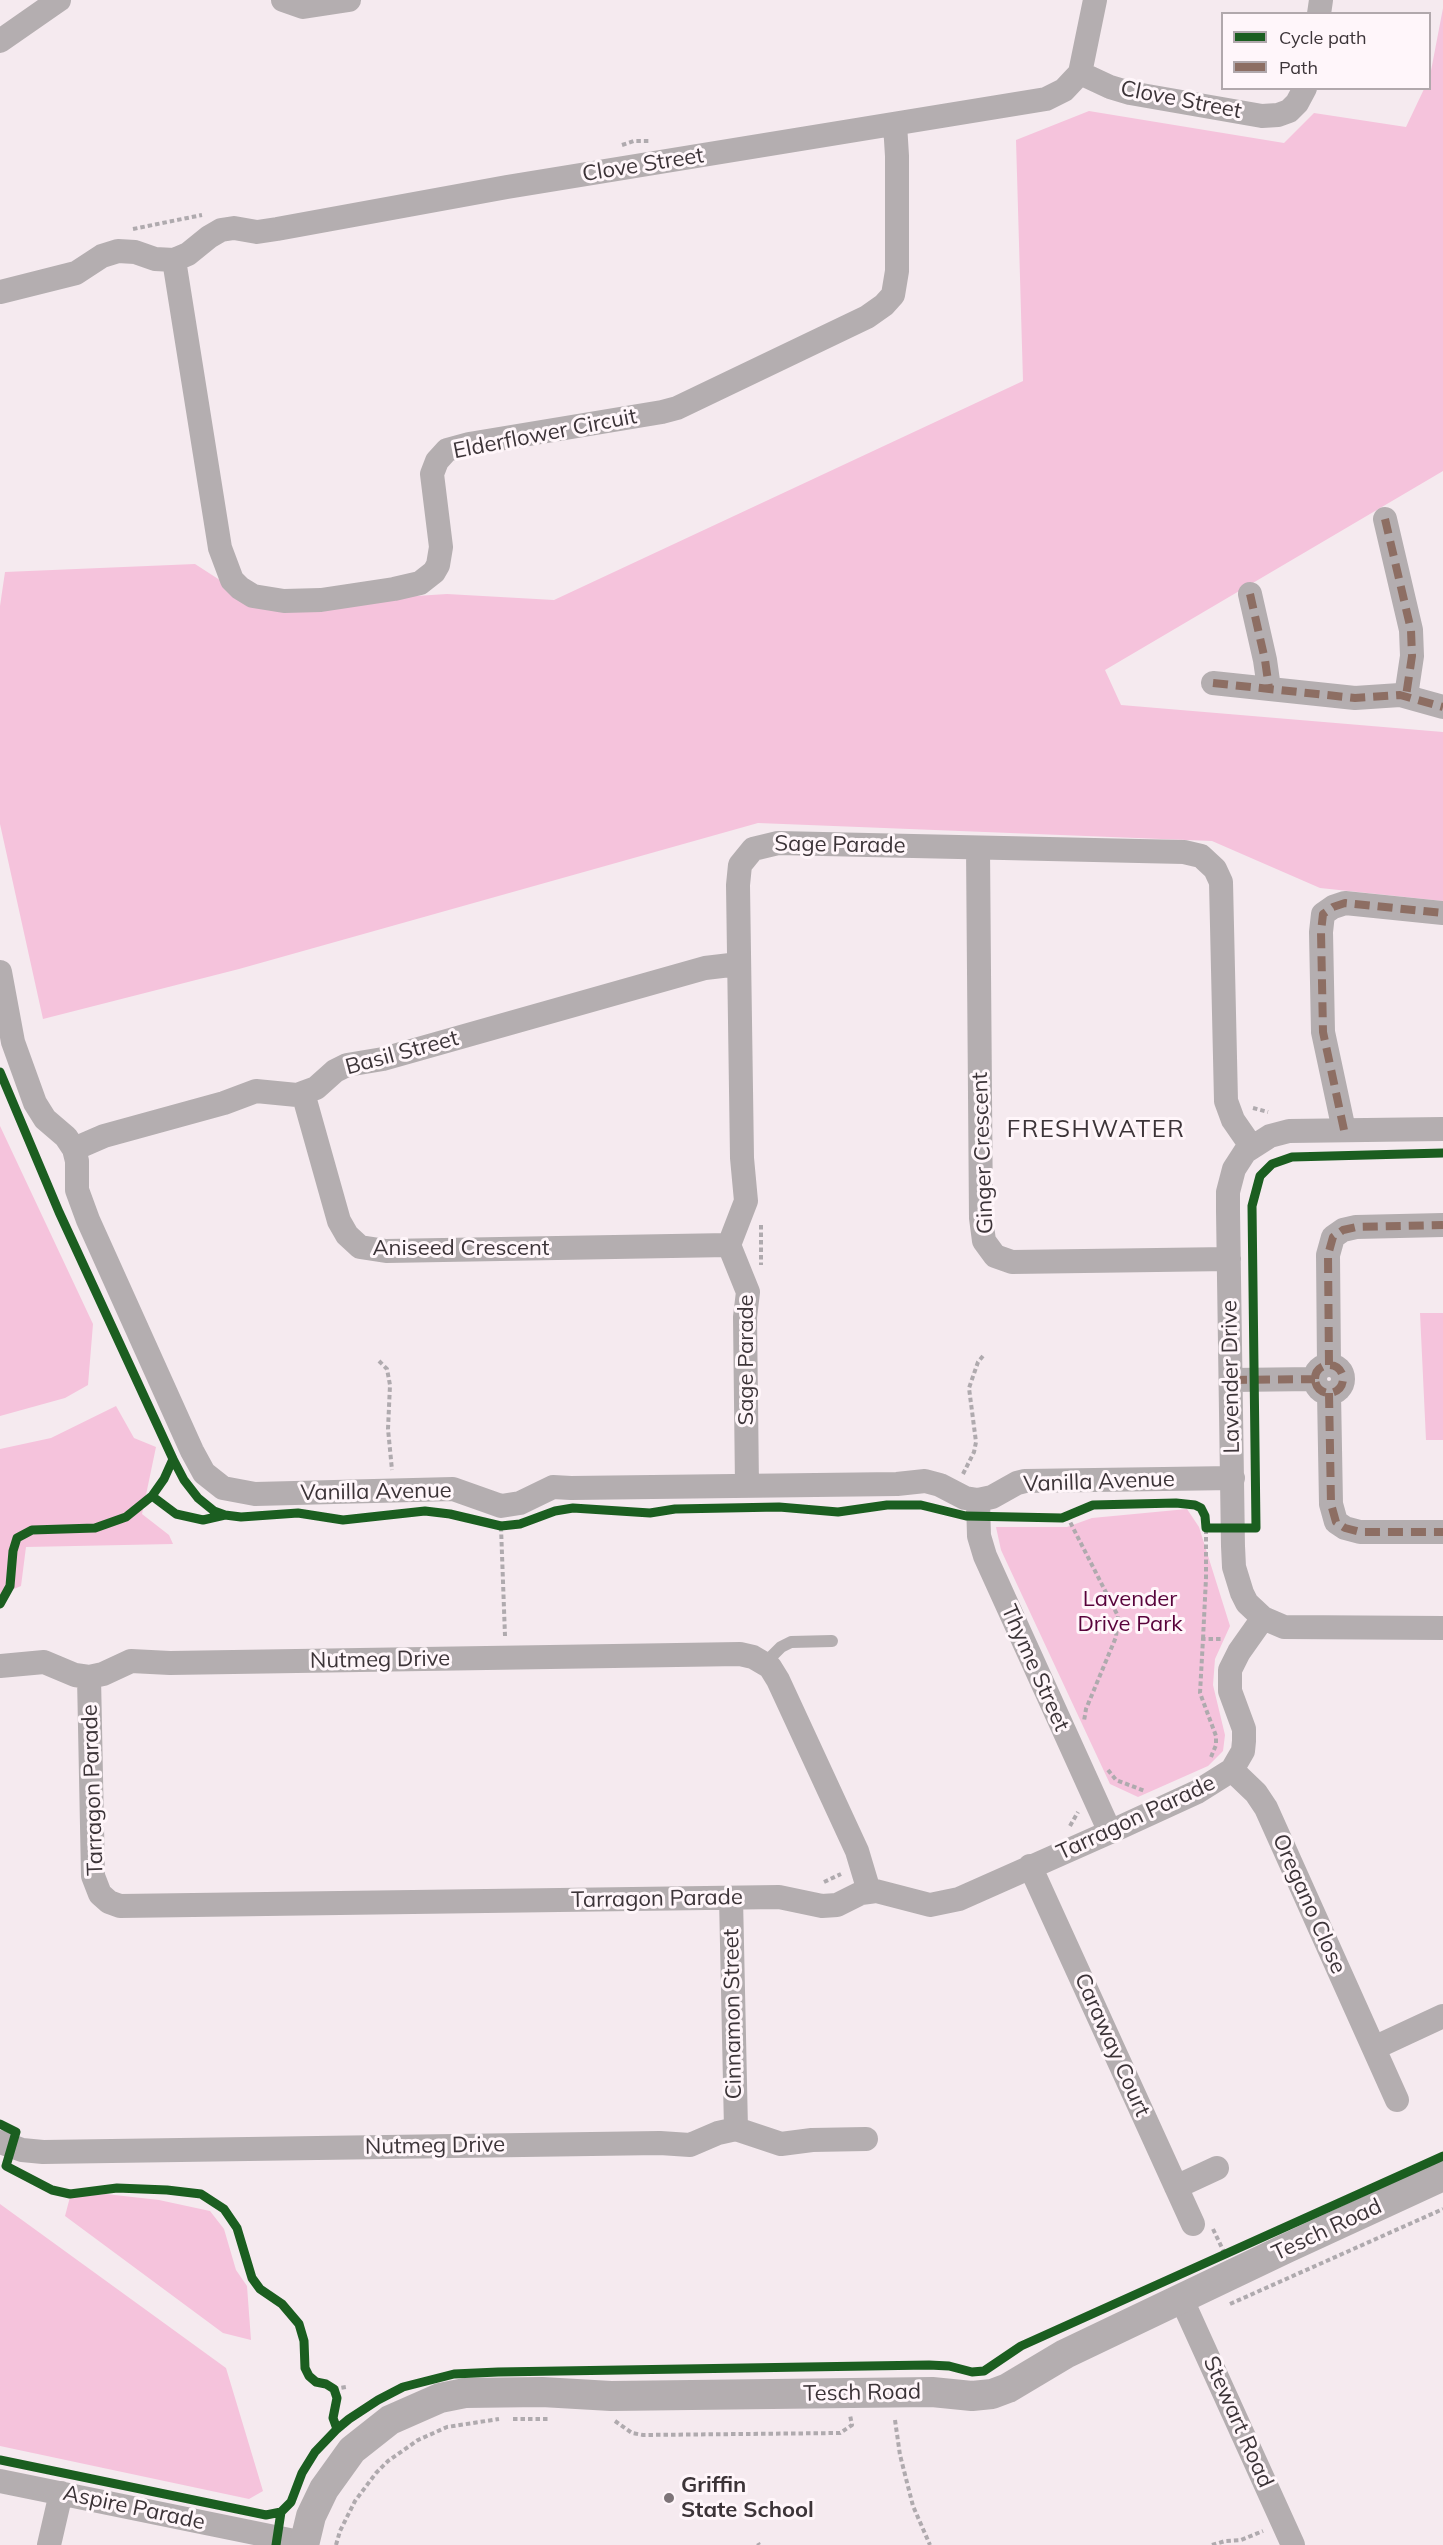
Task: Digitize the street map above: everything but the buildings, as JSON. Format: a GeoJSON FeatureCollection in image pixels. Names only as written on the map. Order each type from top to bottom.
{"type":"FeatureCollection","features":[{"type":"Feature","properties":{"kind":"street"},"geometry":{"type":"LineString","coordinates":[[0,41],[59,0]]}},
{"type":"Feature","properties":{"kind":"street"},"geometry":{"type":"LineString","coordinates":[[283,0],[303,7],[349,0]]}},
{"type":"Feature","properties":{"kind":"street"},"geometry":{"type":"LineString","coordinates":[[1080,73],[1095,0]]}},
{"type":"Feature","properties":{"kind":"street","name":"Clove Street"},"geometry":{"type":"LineString","coordinates":[[174,260],[188,254],[221,230],[234,228],[257,232],[277,229],[518,185],[1046,99],[1064,90],[1080,73],[1110,87],[1130,93],[1262,116],[1278,115],[1288,111],[1297,104],[1304,90]]}},
{"type":"Feature","properties":{"kind":"street","name":"Elderflower Circuit"},"geometry":{"type":"LineString","coordinates":[[174,260],[220,548],[232,580],[253,596],[284,601],[321,600],[394,589],[420,583],[434,572],[438,565],[441,547],[432,474],[437,461],[447,450],[469,444],[677,408],[867,316],[884,305],[893,296],[897,271],[895,124]]}},
{"type":"Feature","properties":{"kind":"street"},"geometry":{"type":"LineString","coordinates":[[0,292],[76,273],[102,256],[118,251],[135,252],[155,259],[174,260]]}},
{"type":"Feature","properties":{"kind":"street"},"geometry":{"type":"LineString","coordinates":[[1385,519],[1411,630],[1412,656],[1406,696]]}},
{"type":"Feature","properties":{"kind":"street"},"geometry":{"type":"LineString","coordinates":[[1250,594],[1269,688]]}},
{"type":"Feature","properties":{"kind":"street"},"geometry":{"type":"LineString","coordinates":[[1213,683],[1355,698],[1406,696],[1443,707]]}},
{"type":"Feature","properties":{"kind":"street","name":"Sage Parade"},"geometry":{"type":"LineString","coordinates":[[747,1486],[744,1317],[748,1292],[729,1245],[746,1201],[742,1158],[738,875],[743,858],[759,846],[778,843],[1184,852],[1201,856],[1211,864],[1219,876],[1222,890],[1226,1101],[1233,1120],[1251,1146]]}},
{"type":"Feature","properties":{"kind":"street","name":"Ginger Crescent"},"geometry":{"type":"LineString","coordinates":[[978,848],[981,1218],[984,1241],[995,1256],[1012,1262],[1229,1259]]}},
{"type":"Feature","properties":{"kind":"street"},"geometry":{"type":"LineString","coordinates":[[1344,1130],[1323,1032],[1321,932],[1323,914],[1333,906],[1345,903],[1443,913]]}},
{"type":"Feature","properties":{"kind":"street","name":"Basil Street"},"geometry":{"type":"LineString","coordinates":[[303,1094],[316,1088],[335,1071],[348,1065],[383,1059],[705,968],[739,963]]}},
{"type":"Feature","properties":{"kind":"street"},"geometry":{"type":"LineString","coordinates":[[0,972],[13,1042],[35,1103],[45,1119],[66,1137],[74,1149],[104,1136],[224,1103],[256,1091],[290,1095],[303,1094]]}},
{"type":"Feature","properties":{"kind":"street","name":"Aniseed Crescent"},"geometry":{"type":"LineString","coordinates":[[303,1094],[339,1221],[351,1240],[367,1249],[386,1251],[729,1245]]}},
{"type":"Feature","properties":{"kind":"street"},"geometry":{"type":"LineString","coordinates":[[1251,1146],[1270,1136],[1289,1131],[1443,1129]]}},
{"type":"Feature","properties":{"kind":"street","name":"Lavender Drive"},"geometry":{"type":"LineString","coordinates":[[1251,1146],[1239,1160],[1230,1180],[1228,1211],[1234,1567],[1238,1581],[1247,1603],[1263,1618],[1273,1624],[1294,1629],[1443,1628]]}},
{"type":"Feature","properties":{"kind":"street","name":"Vanilla Avenue"},"geometry":{"type":"LineString","coordinates":[[74,1149],[77,1161],[77,1190],[88,1220],[196,1458],[210,1479],[223,1488],[255,1494],[453,1489],[501,1506],[520,1503],[553,1487],[897,1484],[925,1481],[940,1485],[965,1498],[978,1500],[992,1497],[1025,1481],[1233,1478]]}},
{"type":"Feature","properties":{"kind":"street"},"geometry":{"type":"LineString","coordinates":[[1443,1225],[1356,1227],[1343,1230],[1333,1237],[1328,1255],[1324,1379],[1331,1504],[1336,1522],[1345,1528],[1360,1532],[1443,1532]]}},
{"type":"Feature","properties":{"kind":"street"},"geometry":{"type":"LineString","coordinates":[[1232,1380],[1324,1379]]}},
{"type":"Feature","properties":{"kind":"street","name":"Thyme Street"},"geometry":{"type":"LineString","coordinates":[[978,1500],[979,1536],[985,1557],[1110,1832]]}},
{"type":"Feature","properties":{"kind":"street","name":"Tarragon Parade"},"geometry":{"type":"LineString","coordinates":[[89,1677],[93,1876],[100,1894],[116,1905],[133,1907],[789,1898],[813,1905],[830,1906],[869,1891],[884,1892],[921,1905],[940,1904],[959,1899],[1197,1792],[1232,1770],[1239,1760],[1244,1741],[1244,1729],[1230,1691],[1230,1670],[1239,1652],[1263,1618]]}},
{"type":"Feature","properties":{"kind":"street","name":"Nutmeg Drive"},"geometry":{"type":"LineString","coordinates":[[89,1677],[103,1674],[131,1661],[170,1664],[740,1654],[765,1663]]}},
{"type":"Feature","properties":{"kind":"street"},"geometry":{"type":"LineString","coordinates":[[0,1666],[44,1662],[75,1675],[89,1677]]}},
{"type":"Feature","properties":{"kind":"street"},"geometry":{"type":"LineString","coordinates":[[765,1663],[778,1680],[857,1851],[869,1891]]}},
{"type":"Feature","properties":{"kind":"street","name":"Oregano Close"},"geometry":{"type":"LineString","coordinates":[[1232,1770],[1256,1793],[1266,1808],[1397,2100]]}},
{"type":"Feature","properties":{"kind":"street","name":"Caraway Court"},"geometry":{"type":"LineString","coordinates":[[1030,1866],[1176,2187],[1203,2228]]}},
{"type":"Feature","properties":{"kind":"street","name":"Cinnamon Street"},"geometry":{"type":"LineString","coordinates":[[731,1898],[736,2129]]}},
{"type":"Feature","properties":{"kind":"street"},"geometry":{"type":"LineString","coordinates":[[1374,2048],[1443,2016]]}},
{"type":"Feature","properties":{"kind":"street"},"geometry":{"type":"LineString","coordinates":[[736,2129],[781,2144],[812,2140],[866,2139]]}},
{"type":"Feature","properties":{"kind":"street","name":"Nutmeg Drive"},"geometry":{"type":"LineString","coordinates":[[0,2142],[22,2150],[44,2152],[660,2143],[690,2145],[718,2133],[736,2129]]}},
{"type":"Feature","properties":{"kind":"street"},"geometry":{"type":"LineString","coordinates":[[1176,2187],[1217,2168]]}},
{"type":"Feature","properties":{"kind":"street","name":"Tesch Road"},"geometry":{"type":"LineString","coordinates":[[304,2544],[311,2516],[324,2489],[352,2450],[390,2420],[440,2398],[465,2393],[542,2392],[611,2396],[932,2392],[982,2396],[1008,2388],[1065,2354],[1182,2300],[1287,2247],[1443,2176]]}},
{"type":"Feature","properties":{"kind":"street","name":"Stewart Road"},"geometry":{"type":"LineString","coordinates":[[1182,2300],[1293,2545]]}},
{"type":"Feature","properties":{"kind":"street","name":"Aspire Parade"},"geometry":{"type":"LineString","coordinates":[[0,2481],[304,2544]]}},
{"type":"Feature","properties":{"kind":"street"},"geometry":{"type":"LineString","coordinates":[[49,2545],[61,2493]]}},
{"type":"Feature","properties":{"kind":"lane"},"geometry":{"type":"LineString","coordinates":[[765,1663],[781,1647],[791,1642],[832,1641]]}},
{"type":"Feature","properties":{"kind":"path"},"geometry":{"type":"LineString","coordinates":[[1246,1111],[1251,1106],[1259,1111],[1275,1112]]}},
{"type":"Feature","properties":{"kind":"path"},"geometry":{"type":"LineString","coordinates":[[761,1224],[761,1271]]}},
{"type":"Feature","properties":{"kind":"path"},"geometry":{"type":"LineString","coordinates":[[960,1479],[974,1452],[976,1442],[969,1388],[978,1362],[983,1356]]}},
{"type":"Feature","properties":{"kind":"path"},"geometry":{"type":"LineString","coordinates":[[379,1361],[387,1369],[390,1385],[388,1429],[392,1478]]}},
{"type":"Feature","properties":{"kind":"path"},"geometry":{"type":"LineString","coordinates":[[1057,1518],[1070,1515],[1118,1616],[1116,1637],[1086,1709],[1084,1724]]}},
{"type":"Feature","properties":{"kind":"path"},"geometry":{"type":"LineString","coordinates":[[1205,1516],[1206,1578],[1200,1693],[1216,1736],[1214,1753],[1207,1762]]}},
{"type":"Feature","properties":{"kind":"path"},"geometry":{"type":"LineString","coordinates":[[501,1526],[506,1641]]}},
{"type":"Feature","properties":{"kind":"path"},"geometry":{"type":"LineString","coordinates":[[1206,1528],[1233,1528]]}},
{"type":"Feature","properties":{"kind":"path"},"geometry":{"type":"LineString","coordinates":[[1203,1639],[1228,1640]]}},
{"type":"Feature","properties":{"kind":"path"},"geometry":{"type":"LineString","coordinates":[[1107,1768],[1116,1780],[1142,1791],[1152,1791]]}},
{"type":"Feature","properties":{"kind":"path"},"geometry":{"type":"LineString","coordinates":[[1064,1830],[1070,1826],[1081,1808]]}},
{"type":"Feature","properties":{"kind":"path"},"geometry":{"type":"LineString","coordinates":[[821,1883],[850,1870]]}},
{"type":"Feature","properties":{"kind":"path"},"geometry":{"type":"LineString","coordinates":[[1222,2307],[1244,2300],[1443,2209]]}},
{"type":"Feature","properties":{"kind":"path"},"geometry":{"type":"LineString","coordinates":[[1203,2228],[1221,2246]]}},
{"type":"Feature","properties":{"kind":"path"},"geometry":{"type":"LineString","coordinates":[[1215,2260],[1236,2250]]}},
{"type":"Feature","properties":{"kind":"path"},"geometry":{"type":"LineString","coordinates":[[332,2390],[346,2387]]}},
{"type":"Feature","properties":{"kind":"path"},"geometry":{"type":"LineString","coordinates":[[607,2419],[617,2422],[632,2433],[643,2435],[840,2433],[852,2425],[849,2409]]}},
{"type":"Feature","properties":{"kind":"path"},"geometry":{"type":"LineString","coordinates":[[499,2412],[499,2420]]}},
{"type":"Feature","properties":{"kind":"path"},"geometry":{"type":"LineString","coordinates":[[336,2545],[347,2516],[376,2473],[403,2450],[432,2432],[447,2427],[499,2420],[559,2419]]}},
{"type":"Feature","properties":{"kind":"path"},"geometry":{"type":"LineString","coordinates":[[895,2420],[900,2455],[913,2506],[930,2545]]}},
{"type":"Feature","properties":{"kind":"path"},"geometry":{"type":"LineString","coordinates":[[1212,2545],[1241,2540],[1265,2530]]}},
{"type":"Feature","properties":{"kind":"green space"},"geometry":{"type":"Polygon","coordinates":[[[1443,8],[1443,471],[1105,670],[1121,705],[1443,732],[1443,901],[1320,888],[1212,841],[758,823],[239,969],[43,1019],[0,824],[0,606],[5,572],[195,564],[260,606],[447,594],[554,600],[1023,381],[1016,140],[1089,111],[1284,143],[1314,113],[1406,127],[1424,90],[1431,90],[1431,71],[1443,8]]]}},
{"type":"Feature","properties":{"kind":"green space"},"geometry":{"type":"Polygon","coordinates":[[[0,1126],[93,1324],[88,1385],[65,1398],[0,1416],[0,1126]]]}},
{"type":"Feature","properties":{"kind":"green space"},"geometry":{"type":"Polygon","coordinates":[[[1420,1313],[1443,1313],[1443,1440],[1426,1440],[1420,1313]]]}},
{"type":"Feature","properties":{"kind":"green space"},"geometry":{"type":"Polygon","coordinates":[[[116,1406],[134,1438],[156,1447],[142,1514],[169,1535],[173,1544],[26,1547],[21,1586],[0,1595],[0,1449],[51,1438],[116,1406]]]}},
{"type":"Feature","properties":{"kind":"green space","name":"Lavender Drive Park"},"geometry":{"type":"Polygon","coordinates":[[[1187,1509],[1199,1527],[1230,1626],[1215,1659],[1213,1685],[1225,1735],[1223,1751],[1208,1766],[1138,1797],[1110,1784],[1001,1550],[996,1527],[1067,1527],[1092,1518],[1187,1509]]]}},
{"type":"Feature","properties":{"kind":"green space"},"geometry":{"type":"Polygon","coordinates":[[[106,2194],[159,2200],[210,2211],[224,2229],[236,2270],[247,2286],[251,2340],[223,2333],[65,2216],[70,2197],[106,2194]]]}},
{"type":"Feature","properties":{"kind":"green space"},"geometry":{"type":"Polygon","coordinates":[[[0,2204],[226,2368],[263,2491],[249,2499],[0,2446],[0,2204]]]}},
{"type":"Feature","properties":{"kind":"marked path"},"geometry":{"type":"LineString","coordinates":[[1385,519],[1411,630],[1412,656],[1406,696]]}},
{"type":"Feature","properties":{"kind":"marked path"},"geometry":{"type":"LineString","coordinates":[[1250,594],[1269,688]]}},
{"type":"Feature","properties":{"kind":"marked path"},"geometry":{"type":"LineString","coordinates":[[1213,683],[1355,698],[1400,695],[1443,707]]}},
{"type":"Feature","properties":{"kind":"marked path"},"geometry":{"type":"LineString","coordinates":[[1344,1130],[1323,1032],[1321,932],[1323,914],[1345,903],[1443,913]]}},
{"type":"Feature","properties":{"kind":"marked path"},"geometry":{"type":"LineString","coordinates":[[1329,1365],[1328,1255],[1333,1237],[1343,1230],[1356,1227],[1443,1225]]}},
{"type":"Feature","properties":{"kind":"marked path"},"geometry":{"type":"LineString","coordinates":[[1329,1365],[1339,1369],[1343,1379],[1339,1389],[1329,1393],[1319,1389],[1315,1379],[1319,1369],[1329,1365]]}},
{"type":"Feature","properties":{"kind":"marked path"},"geometry":{"type":"LineString","coordinates":[[1232,1380],[1315,1379]]}},
{"type":"Feature","properties":{"kind":"marked path"},"geometry":{"type":"LineString","coordinates":[[1329,1393],[1331,1504],[1336,1522],[1345,1528],[1360,1532],[1443,1532]]}},
{"type":"Feature","properties":{"kind":"cycle path"},"geometry":{"type":"LineString","coordinates":[[0,1072],[59,1212],[173,1459]]}},
{"type":"Feature","properties":{"kind":"cycle path"},"geometry":{"type":"LineString","coordinates":[[152,1496],[176,1514],[203,1520],[225,1515],[241,1517],[298,1513],[343,1520],[425,1511],[450,1514],[501,1526],[520,1524],[555,1511],[573,1508],[650,1513],[675,1509],[779,1507],[838,1512],[887,1505],[921,1505],[966,1516],[1062,1518],[1093,1505],[1176,1503],[1201,1508],[1205,1516],[1206,1528],[1256,1528],[1252,1206],[1260,1176],[1272,1164],[1292,1157],[1443,1153]]}},
{"type":"Feature","properties":{"kind":"cycle path"},"geometry":{"type":"LineString","coordinates":[[0,1604],[10,1586],[13,1551],[17,1538],[32,1530],[95,1528],[126,1517],[152,1496],[164,1479],[173,1459],[184,1480],[198,1498],[214,1511],[225,1515]]}},
{"type":"Feature","properties":{"kind":"cycle path"},"geometry":{"type":"LineString","coordinates":[[0,2124],[16,2132],[6,2166],[52,2190],[70,2194],[117,2188],[167,2190],[201,2194],[224,2209],[237,2228],[252,2278],[260,2289],[282,2304],[299,2324],[304,2341],[305,2368],[309,2376],[316,2382],[334,2389],[337,2398],[333,2418],[337,2429]]}},
{"type":"Feature","properties":{"kind":"cycle path"},"geometry":{"type":"LineString","coordinates":[[276,2545],[281,2512],[291,2502],[302,2473],[315,2452],[349,2419],[403,2387],[454,2374],[498,2372],[929,2365],[949,2366],[972,2372],[984,2371],[1021,2346],[1443,2156]]}},
{"type":"Feature","properties":{"kind":"cycle path"},"geometry":{"type":"LineString","coordinates":[[0,2460],[266,2515],[281,2512]]}},
{"type":"Feature","properties":{"kind":"place","name":"Griffin State School"},"geometry":{"type":"Point","coordinates":[669,2498]}},
{"type":"Feature","properties":{"kind":"district","name":"FRESHWATER"},"geometry":{"type":"Point","coordinates":[1096,1130]}}]}
